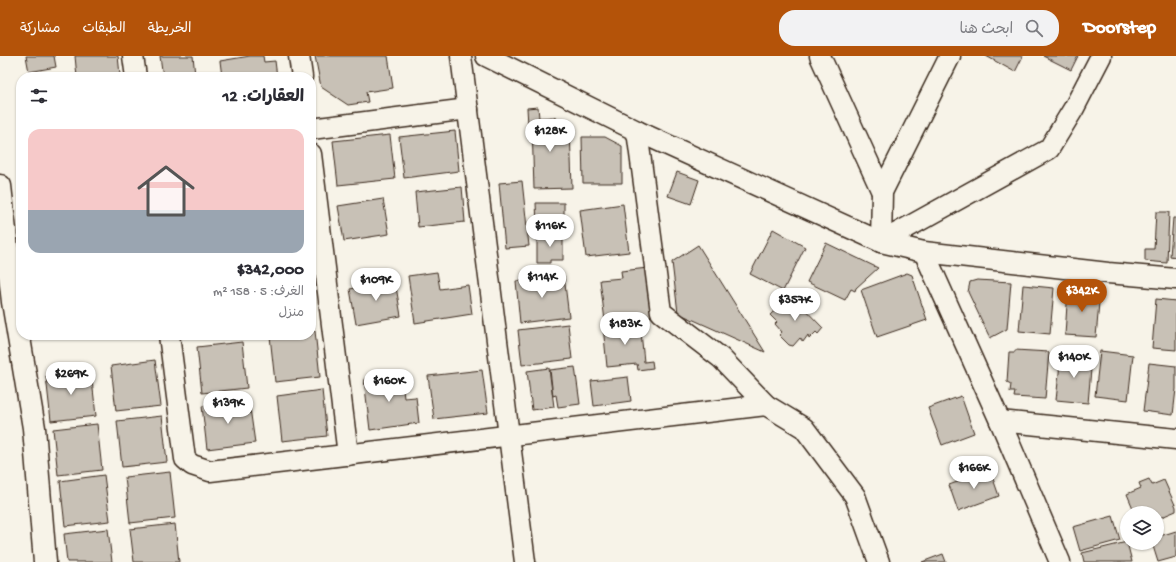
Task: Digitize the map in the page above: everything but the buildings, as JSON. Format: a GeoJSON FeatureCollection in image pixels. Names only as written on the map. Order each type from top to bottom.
{"type":"FeatureCollection","features":[{"type":"Feature","properties":{"kind":"main road"},"geometry":{"type":"LineString","coordinates":[[0,186],[7,302],[34,428],[45,562]]}},
{"type":"Feature","properties":{"kind":"street"},"geometry":{"type":"LineString","coordinates":[[133,56],[135,72]]}},
{"type":"Feature","properties":{"kind":"street"},"geometry":{"type":"LineString","coordinates":[[299,56],[301,72]]}},
{"type":"Feature","properties":{"kind":"street"},"geometry":{"type":"LineString","coordinates":[[461,56],[525,562]]}},
{"type":"Feature","properties":{"kind":"street"},"geometry":{"type":"LineString","coordinates":[[486,56],[637,131],[881,242],[924,252],[1108,273],[1176,279]]}},
{"type":"Feature","properties":{"kind":"street"},"geometry":{"type":"LineString","coordinates":[[820,56],[882,192]]}},
{"type":"Feature","properties":{"kind":"street"},"geometry":{"type":"LineString","coordinates":[[881,242],[882,192],[950,56]]}},
{"type":"Feature","properties":{"kind":"street"},"geometry":{"type":"LineString","coordinates":[[881,242],[1049,149],[1074,108],[1101,56]]}},
{"type":"Feature","properties":{"kind":"street"},"geometry":{"type":"LineString","coordinates":[[316,128],[468,109]]}},
{"type":"Feature","properties":{"kind":"street"},"geometry":{"type":"LineString","coordinates":[[637,131],[661,312],[721,358],[766,406],[804,428],[855,496],[879,562]]}},
{"type":"Feature","properties":{"kind":"street"},"geometry":{"type":"LineString","coordinates":[[316,195],[348,455]]}},
{"type":"Feature","properties":{"kind":"street"},"geometry":{"type":"LineString","coordinates":[[924,252],[1000,421],[1060,562]]}},
{"type":"Feature","properties":{"kind":"street"},"geometry":{"type":"LineString","coordinates":[[170,340],[185,459],[192,465],[210,471],[766,406]]}},
{"type":"Feature","properties":{"kind":"street"},"geometry":{"type":"LineString","coordinates":[[1000,421],[1176,439]]}}]}
